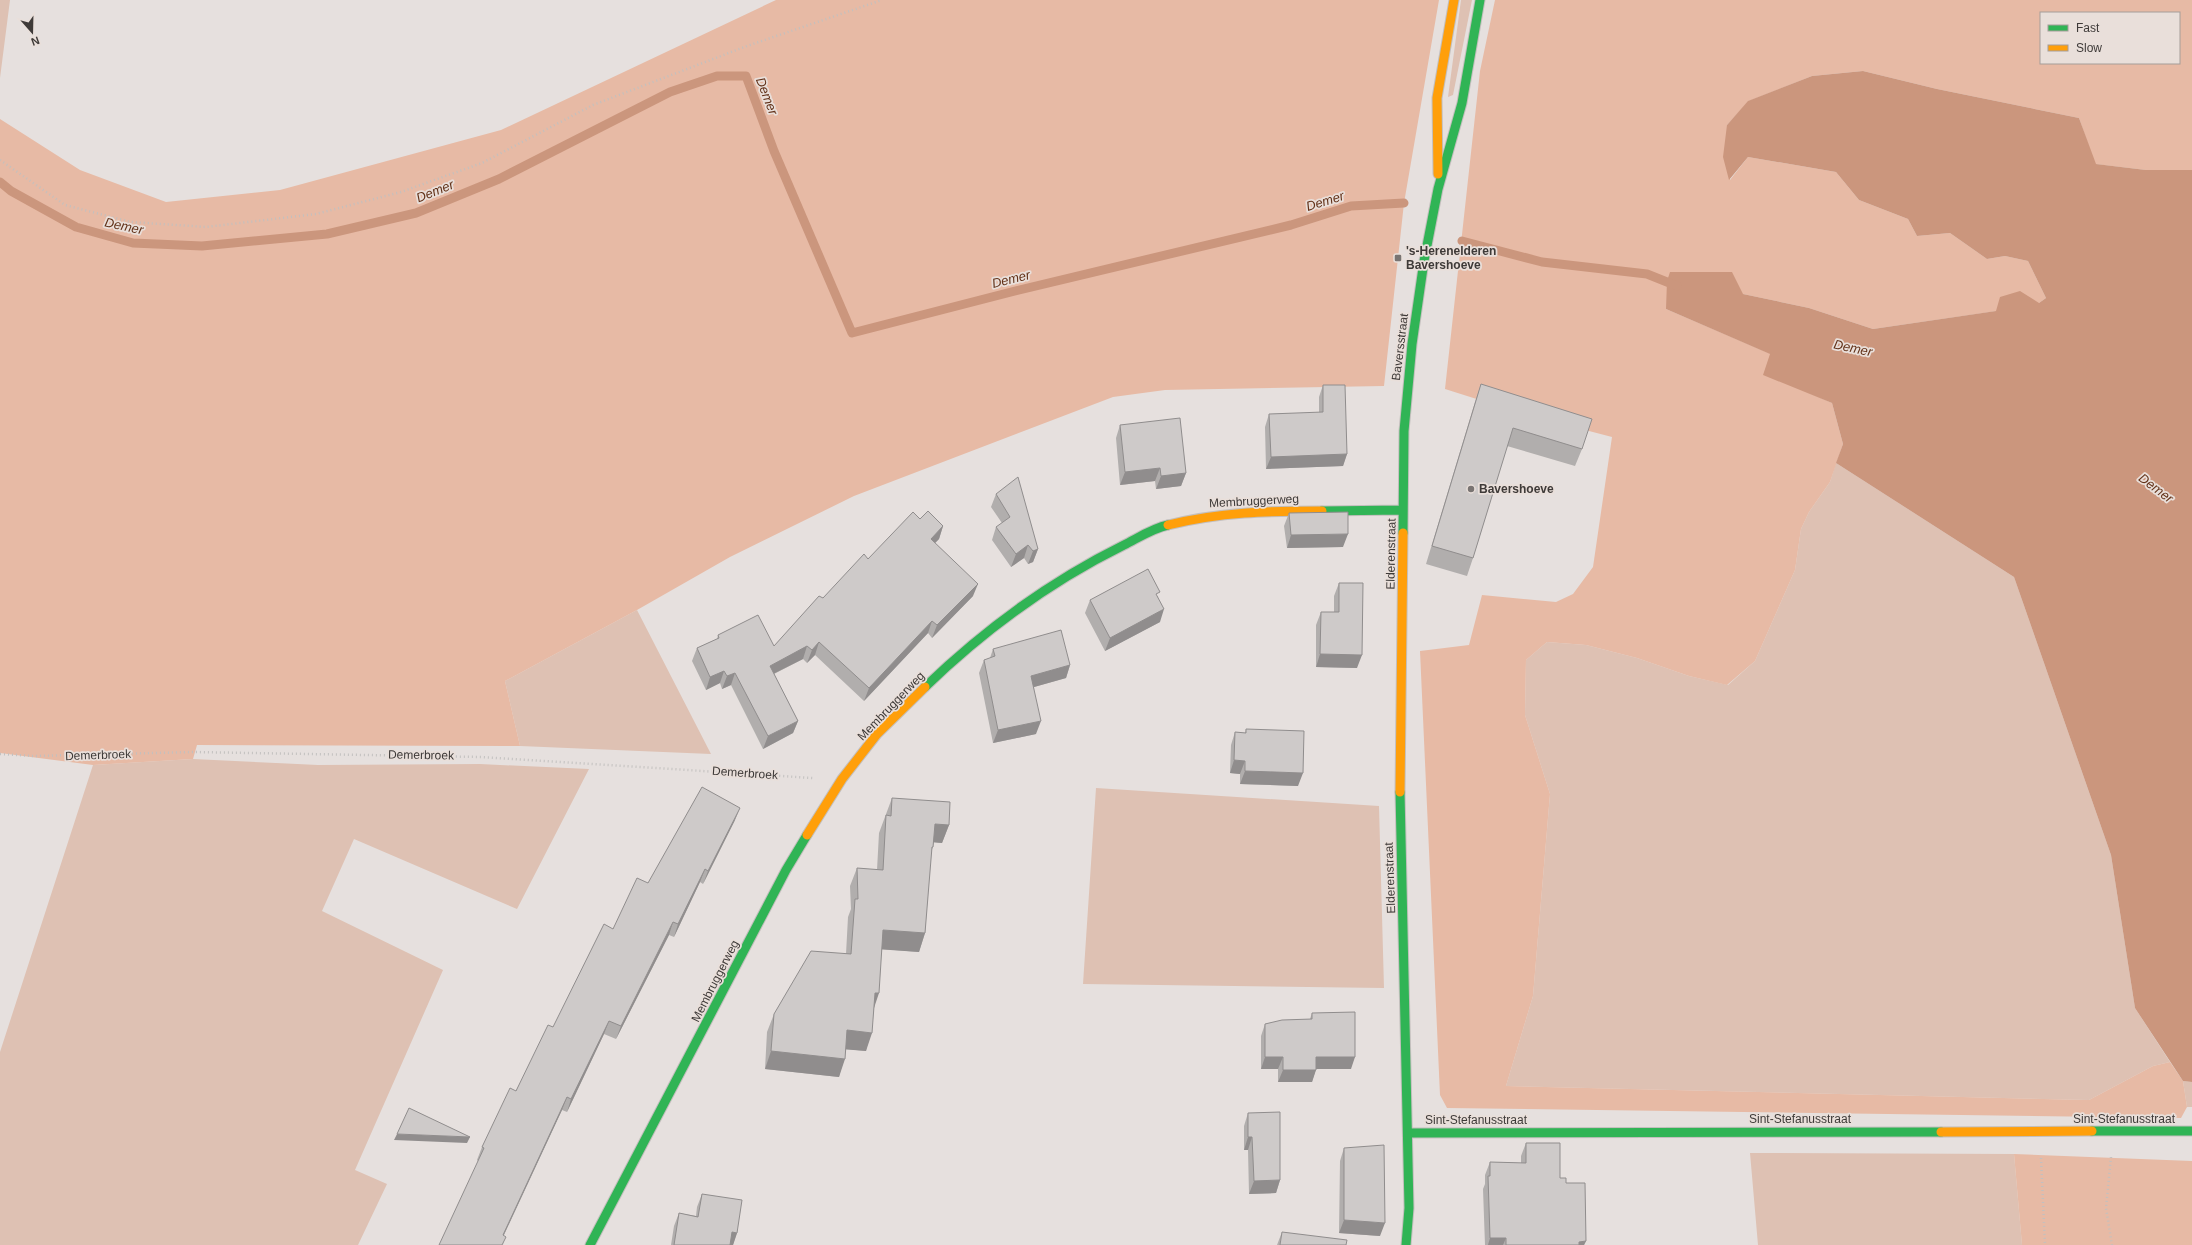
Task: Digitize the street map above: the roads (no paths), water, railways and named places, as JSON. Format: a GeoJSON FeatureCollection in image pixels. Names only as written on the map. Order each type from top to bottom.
{"type":"FeatureCollection","features":[{"type":"Feature","properties":{"kind":"street","name":"Baversstraat"},"geometry":{"type":"LineString","coordinates":[[1438,189],[1437,98],[1454,0]]}},
{"type":"Feature","properties":{"kind":"street","name":"Baversstraat"},"geometry":{"type":"LineString","coordinates":[[1403,510],[1404,431],[1412,344],[1424,261],[1438,189],[1451,148],[1462,103],[1480,0]]}},
{"type":"Feature","properties":{"kind":"street","name":"Membruggerweg"},"geometry":{"type":"LineString","coordinates":[[590,1245],[786,870],[842,779],[877,734],[952,661],[1026,603],[1099,557],[1162,526],[1204,516],[1255,511],[1403,510]]}},
{"type":"Feature","properties":{"kind":"street","name":"Elderenstraat"},"geometry":{"type":"LineString","coordinates":[[1403,510],[1400,825],[1408,1133],[1409,1208],[1406,1245]]}},
{"type":"Feature","properties":{"kind":"street","name":"Sint-Stefanusstraat"},"geometry":{"type":"LineString","coordinates":[[1408,1133],[2040,1130],[2192,1132]]}},
{"type":"Feature","properties":{"kind":"water"},"geometry":{"type":"Polygon","coordinates":[[[1863,71],[1937,89],[2079,118],[2096,164],[2146,170],[2192,170],[2192,1082],[2183,1081],[2135,1008],[2111,855],[2014,577],[1836,463],[1843,444],[1832,403],[1763,375],[1770,354],[1666,309],[1667,281],[1670,272],[1732,272],[1743,294],[1809,308],[1873,329],[1996,311],[2000,297],[2020,291],[2039,303],[2046,298],[2028,261],[2005,256],[1987,259],[1950,233],[1917,236],[1908,219],[1859,200],[1836,172],[1748,157],[1729,180],[1723,157],[1727,125],[1748,101],[1812,76],[1863,71]]]}},
{"type":"Feature","properties":{"kind":"waterway","name":"Demer"},"geometry":{"type":"LineString","coordinates":[[0,182],[11,191],[76,227],[133,243],[202,246],[327,234],[416,213],[499,179],[670,92],[717,76],[746,76],[774,151],[852,333],[1015,291],[1291,225],[1351,206],[1404,203]]}},
{"type":"Feature","properties":{"kind":"waterway","name":"Demer"},"geometry":{"type":"LineString","coordinates":[[1462,241],[1542,262],[1647,274],[1677,286]]}},
{"type":"Feature","properties":{"kind":"place","name":"'s-Herenelderen Bavershoeve"},"geometry":{"type":"Point","coordinates":[1398,258]}},
{"type":"Feature","properties":{"kind":"place","name":"Bavershoeve"},"geometry":{"type":"Point","coordinates":[1471,489]}}]}
